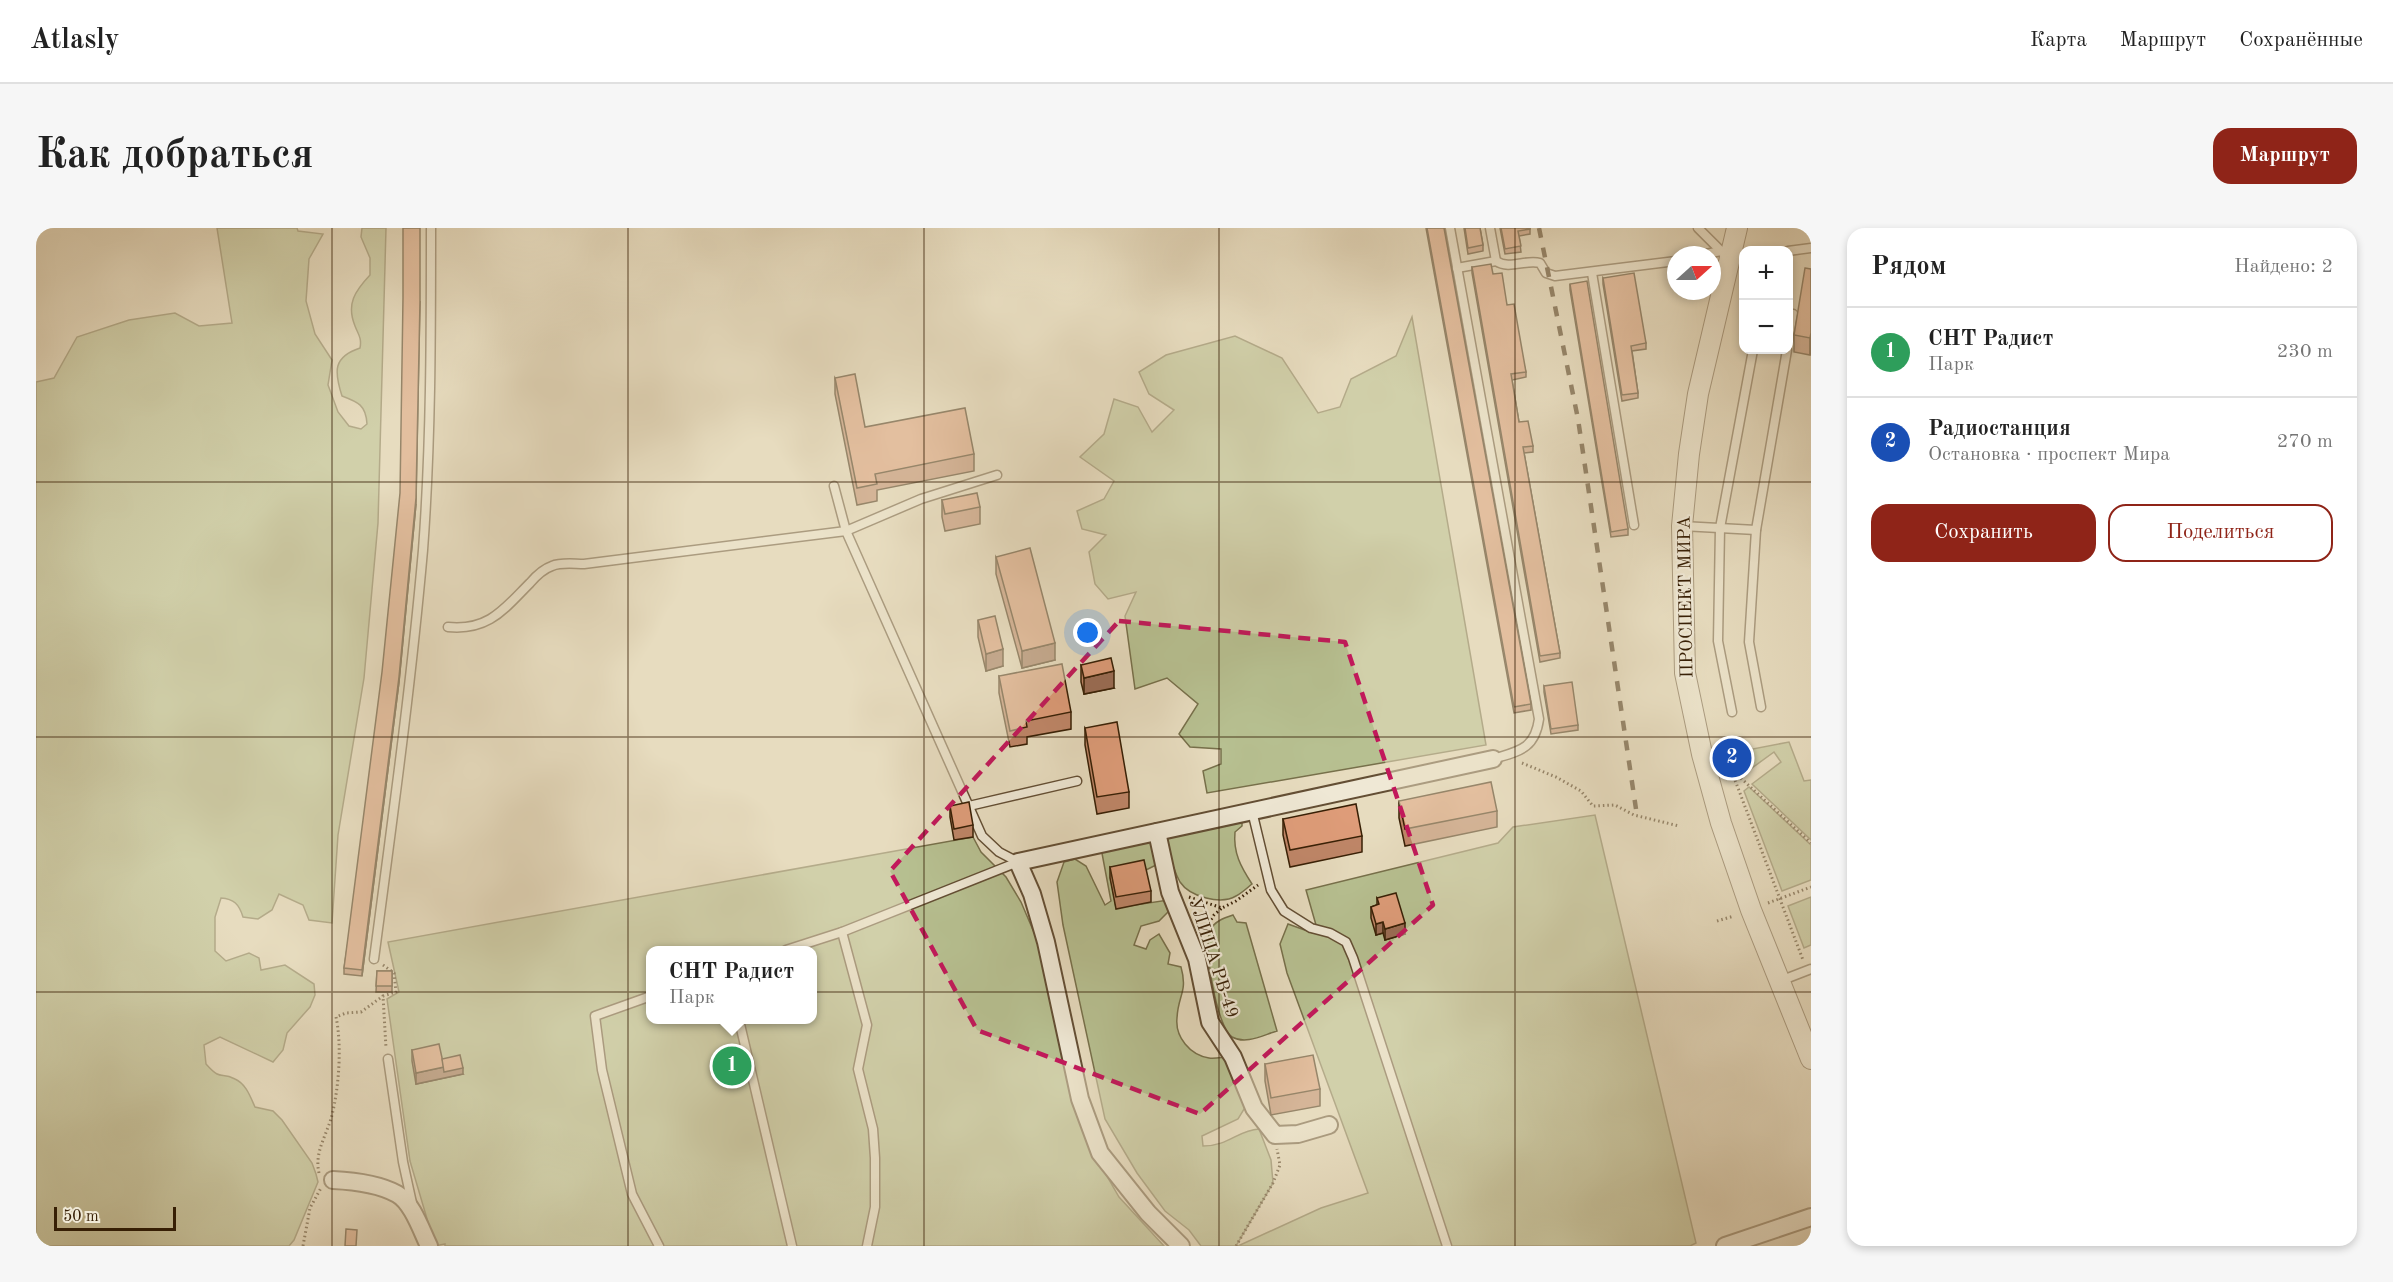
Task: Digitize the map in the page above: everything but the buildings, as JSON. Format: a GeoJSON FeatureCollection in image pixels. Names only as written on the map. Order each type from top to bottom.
{"type":"FeatureCollection","features":[{"type":"Feature","properties":{"kind":"street","name":"ПРОСПЕКТ МИРА"},"geometry":{"type":"LineString","coordinates":[[1737,228],[1698,394],[1689,454],[1682,526],[1684,673],[1702,754],[1721,823],[1751,909],[1810,1051]]}},
{"type":"Feature","properties":{"kind":"street"},"geometry":{"type":"LineString","coordinates":[[1181,1246],[1148,1213],[1100,1153],[1080,1099],[1046,942],[1032,894],[1018,862],[1499,757]]}},
{"type":"Feature","properties":{"kind":"street","name":"УЛИЦА РВ-49"},"geometry":{"type":"LineString","coordinates":[[1157,832],[1170,892],[1197,959],[1210,1022],[1233,1057],[1254,1108],[1275,1135]]}},
{"type":"Feature","properties":{"kind":"street"},"geometry":{"type":"LineString","coordinates":[[1275,1135],[1298,1134],[1329,1125]]}},
{"type":"Feature","properties":{"kind":"street"},"geometry":{"type":"LineString","coordinates":[[333,1180],[359,1182],[399,1194],[414,1214],[429,1246]]}},
{"type":"Feature","properties":{"kind":"street"},"geometry":{"type":"LineString","coordinates":[[1725,1246],[1754,1241],[1811,1217]]}},
{"type":"Feature","properties":{"kind":"lane"},"geometry":{"type":"LineString","coordinates":[[374,959],[409,683],[423,548],[431,359],[431,228]]}},
{"type":"Feature","properties":{"kind":"lane"},"geometry":{"type":"LineString","coordinates":[[1450,228],[1539,719],[1537,734],[1527,746],[1499,757]]}},
{"type":"Feature","properties":{"kind":"lane"},"geometry":{"type":"LineString","coordinates":[[1490,228],[1496,261]]}},
{"type":"Feature","properties":{"kind":"lane"},"geometry":{"type":"LineString","coordinates":[[1698,228],[1731,256]]}},
{"type":"Feature","properties":{"kind":"lane"},"geometry":{"type":"LineString","coordinates":[[1793,250],[1811,248]]}},
{"type":"Feature","properties":{"kind":"lane"},"geometry":{"type":"LineString","coordinates":[[1457,268],[1496,261],[1500,264],[1511,265],[1533,261],[1540,263],[1546,273],[1555,276],[1667,262]]}},
{"type":"Feature","properties":{"kind":"lane"},"geometry":{"type":"LineString","coordinates":[[1592,273],[1634,525]]}},
{"type":"Feature","properties":{"kind":"lane"},"geometry":{"type":"LineString","coordinates":[[1732,712],[1718,641],[1719,528],[1752,354]]}},
{"type":"Feature","properties":{"kind":"lane"},"geometry":{"type":"LineString","coordinates":[[1761,707],[1749,642],[1756,530],[1786,354]]}},
{"type":"Feature","properties":{"kind":"lane"},"geometry":{"type":"LineString","coordinates":[[448,627],[464,629],[479,626],[496,616],[540,572],[554,565],[584,564],[846,531],[921,499],[997,475]]}},
{"type":"Feature","properties":{"kind":"lane"},"geometry":{"type":"LineString","coordinates":[[834,486],[846,531],[982,836],[999,852],[1018,862]]}},
{"type":"Feature","properties":{"kind":"lane"},"geometry":{"type":"LineString","coordinates":[[1682,526],[1756,530]]}},
{"type":"Feature","properties":{"kind":"lane"},"geometry":{"type":"LineString","coordinates":[[969,807],[1077,781]]}},
{"type":"Feature","properties":{"kind":"lane"},"geometry":{"type":"LineString","coordinates":[[1252,811],[1271,890],[1284,911],[1311,928],[1330,933],[1346,942],[1447,1246]]}},
{"type":"Feature","properties":{"kind":"lane"},"geometry":{"type":"LineString","coordinates":[[801,946],[842,932],[1018,862]]}},
{"type":"Feature","properties":{"kind":"lane"},"geometry":{"type":"LineString","coordinates":[[842,932],[867,1025],[858,1069],[873,1129],[875,1158],[875,1207],[867,1246]]}},
{"type":"Feature","properties":{"kind":"lane"},"geometry":{"type":"LineString","coordinates":[[1780,981],[1809,970]]}},
{"type":"Feature","properties":{"kind":"lane"},"geometry":{"type":"LineString","coordinates":[[646,998],[595,1016],[602,1070],[626,1175],[632,1194],[659,1246]]}},
{"type":"Feature","properties":{"kind":"lane"},"geometry":{"type":"LineString","coordinates":[[741,1024],[792,1246]]}},
{"type":"Feature","properties":{"kind":"lane"},"geometry":{"type":"LineString","coordinates":[[388,1059],[403,1162],[414,1214]]}},
{"type":"Feature","properties":{"kind":"path"},"geometry":{"type":"LineString","coordinates":[[1724,751],[1779,899],[1809,970]]}},
{"type":"Feature","properties":{"kind":"path"},"geometry":{"type":"LineString","coordinates":[[1499,757],[1556,777],[1581,791],[1593,806],[1615,805],[1634,815],[1679,826]]}},
{"type":"Feature","properties":{"kind":"path"},"geometry":{"type":"LineString","coordinates":[[1729,767],[1811,843]]}},
{"type":"Feature","properties":{"kind":"path"},"geometry":{"type":"LineString","coordinates":[[1197,959],[1200,939],[1206,926],[1222,908],[1268,880]]}},
{"type":"Feature","properties":{"kind":"path"},"geometry":{"type":"LineString","coordinates":[[1764,904],[1811,887]]}},
{"type":"Feature","properties":{"kind":"path"},"geometry":{"type":"LineString","coordinates":[[1186,895],[1222,908]]}},
{"type":"Feature","properties":{"kind":"path"},"geometry":{"type":"LineString","coordinates":[[1717,921],[1734,916]]}},
{"type":"Feature","properties":{"kind":"path"},"geometry":{"type":"LineString","coordinates":[[333,1180],[320,1174],[317,1164],[321,1144],[332,1115],[339,1045],[336,1017],[346,1013],[361,1012],[383,996],[396,992],[394,973],[374,959]]}},
{"type":"Feature","properties":{"kind":"path"},"geometry":{"type":"LineString","coordinates":[[383,996],[384,1038],[388,1059]]}},
{"type":"Feature","properties":{"kind":"path"},"geometry":{"type":"LineString","coordinates":[[1236,1246],[1273,1183],[1280,1165],[1275,1135]]}},
{"type":"Feature","properties":{"kind":"path"},"geometry":{"type":"LineString","coordinates":[[303,1246],[310,1208],[319,1189],[333,1180]]}},
{"type":"Feature","properties":{"kind":"highlighted area"},"geometry":{"type":"Polygon","coordinates":[[[1119,621],[1345,642],[1433,905],[1200,1114],[977,1030],[890,871],[1119,621]]]}},
{"type":"Feature","properties":{"kind":"green space"},"geometry":{"type":"Polygon","coordinates":[[[217,228],[297,228],[298,231],[323,234],[309,259],[306,301],[315,334],[332,360],[328,385],[338,412],[349,426],[361,429],[367,424],[365,412],[357,402],[342,396],[337,372],[340,361],[360,348],[360,339],[351,311],[356,292],[370,275],[370,258],[361,237],[362,228],[386,228],[378,523],[364,678],[338,835],[332,923],[309,920],[303,905],[279,894],[272,910],[258,919],[243,917],[235,903],[221,898],[215,917],[215,951],[226,961],[249,953],[259,958],[261,970],[285,965],[314,984],[315,995],[310,1007],[287,1033],[283,1050],[273,1062],[220,1037],[204,1045],[206,1064],[211,1069],[218,1075],[239,1081],[255,1107],[273,1111],[282,1120],[312,1163],[318,1182],[294,1240],[289,1246],[36,1246],[36,382],[54,378],[77,337],[129,320],[175,313],[199,326],[232,323],[217,228]]]}},
{"type":"Feature","properties":{"kind":"green space"},"geometry":{"type":"Polygon","coordinates":[[[1412,317],[1486,745],[1207,793],[1203,771],[1221,764],[1221,749],[1190,747],[1179,734],[1198,704],[1167,678],[1135,689],[1125,616],[1136,592],[1108,599],[1095,584],[1089,552],[1106,535],[1082,529],[1077,511],[1104,499],[1114,481],[1080,457],[1104,434],[1114,399],[1138,407],[1152,432],[1174,410],[1149,394],[1139,372],[1166,355],[1235,336],[1282,358],[1318,413],[1340,407],[1351,379],[1396,356],[1412,317]]]}},
{"type":"Feature","properties":{"kind":"green space"},"geometry":{"type":"Polygon","coordinates":[[[1789,742],[1804,781],[1811,780],[1811,840],[1752,784],[1781,762],[1774,752],[1745,773],[1737,752],[1789,742]]]}},
{"type":"Feature","properties":{"kind":"green space"},"geometry":{"type":"Polygon","coordinates":[[[1749,787],[1811,845],[1811,880],[1782,891],[1744,791],[1749,787]]]}},
{"type":"Feature","properties":{"kind":"green space"},"geometry":{"type":"Polygon","coordinates":[[[1595,815],[1696,1243],[1690,1246],[1238,1246],[1321,1208],[1368,1193],[1287,973],[1280,944],[1288,924],[1313,933],[1316,925],[1306,890],[1498,843],[1513,827],[1595,815]]]}},
{"type":"Feature","properties":{"kind":"green space"},"geometry":{"type":"Polygon","coordinates":[[[1242,819],[1242,826],[1235,832],[1235,847],[1241,866],[1252,884],[1230,899],[1206,898],[1191,892],[1180,882],[1165,837],[1242,819]]]}},
{"type":"Feature","properties":{"kind":"green space"},"geometry":{"type":"Polygon","coordinates":[[[973,837],[981,852],[1006,877],[1021,902],[1039,944],[1096,1157],[1119,1197],[1164,1246],[445,1246],[445,1244],[435,1246],[410,1161],[387,999],[399,992],[388,942],[973,837]]]}},
{"type":"Feature","properties":{"kind":"green space"},"geometry":{"type":"Polygon","coordinates":[[[1152,838],[1156,865],[1144,871],[1111,878],[1116,908],[1168,900],[1168,912],[1159,921],[1141,926],[1134,945],[1146,949],[1150,940],[1159,934],[1170,953],[1168,964],[1181,967],[1183,975],[1177,1018],[1181,1038],[1190,1049],[1202,1056],[1228,1057],[1246,1106],[1238,1119],[1202,1136],[1203,1146],[1220,1143],[1245,1132],[1259,1129],[1271,1160],[1273,1183],[1236,1246],[1201,1246],[1189,1230],[1165,1211],[1137,1173],[1105,1119],[1063,925],[1057,882],[1064,862],[1075,859],[1086,866],[1105,905],[1111,901],[1101,848],[1152,838]]]}},
{"type":"Feature","properties":{"kind":"green space"},"geometry":{"type":"Polygon","coordinates":[[[1811,897],[1811,945],[1804,948],[1788,906],[1811,897]]]}},
{"type":"Feature","properties":{"kind":"green space"},"geometry":{"type":"Polygon","coordinates":[[[1233,915],[1237,922],[1246,923],[1277,1031],[1249,1040],[1237,1039],[1226,1031],[1217,1004],[1210,969],[1208,939],[1210,930],[1217,922],[1233,915]]]}},
{"type":"Feature","properties":{"kind":"railway"},"geometry":{"type":"LineString","coordinates":[[1539,228],[1578,419],[1636,809]]}},
{"type":"Feature","properties":{"kind":"place","name":"Радиостанция"},"geometry":{"type":"Point","coordinates":[1732,758]}},
{"type":"Feature","properties":{"kind":"place","name":"СНТ Радист"},"geometry":{"type":"Point","coordinates":[732,1066]}}]}
